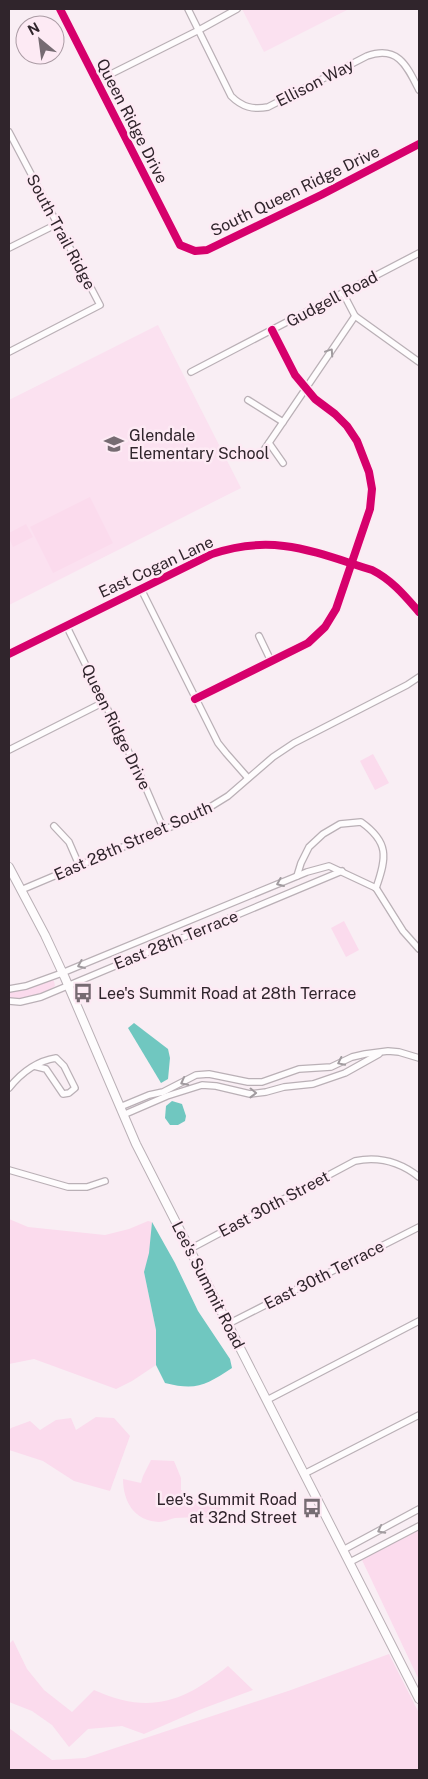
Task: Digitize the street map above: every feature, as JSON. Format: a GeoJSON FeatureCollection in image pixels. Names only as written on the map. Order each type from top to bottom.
{"type":"FeatureCollection","features":[{"type":"Feature","properties":{"kind":"main road","name":"Lee's Summit Road"},"geometry":{"type":"LineString","coordinates":[[9,867],[45,935],[68,985],[136,1144],[419,1698]]}},
{"type":"Feature","properties":{"kind":"street","name":"Queen Ridge Drive"},"geometry":{"type":"LineString","coordinates":[[60,9],[180,245]]}},
{"type":"Feature","properties":{"kind":"street","name":"Ellison Way"},"geometry":{"type":"LineString","coordinates":[[188,9],[231,96],[246,107],[257,109],[268,107],[367,56],[383,52],[397,56],[405,64],[419,90]]}},
{"type":"Feature","properties":{"kind":"street"},"geometry":{"type":"LineString","coordinates":[[97,81],[237,9]]}},
{"type":"Feature","properties":{"kind":"street","name":"South Trail Ridge"},"geometry":{"type":"LineString","coordinates":[[9,132],[100,305],[9,352]]}},
{"type":"Feature","properties":{"kind":"street","name":"South Queen Ridge Drive"},"geometry":{"type":"LineString","coordinates":[[180,245],[195,251],[207,250],[321,195],[419,144]]}},
{"type":"Feature","properties":{"kind":"street"},"geometry":{"type":"LineString","coordinates":[[9,248],[57,224]]}},
{"type":"Feature","properties":{"kind":"street","name":"Gudgell Road"},"geometry":{"type":"LineString","coordinates":[[191,372],[419,253]]}},
{"type":"Feature","properties":{"kind":"street"},"geometry":{"type":"LineString","coordinates":[[343,293],[355,316],[419,362]]}},
{"type":"Feature","properties":{"kind":"street"},"geometry":{"type":"LineString","coordinates":[[264,450],[355,316]]}},
{"type":"Feature","properties":{"kind":"street"},"geometry":{"type":"LineString","coordinates":[[195,699],[308,643],[325,627],[336,609],[370,509],[372,489],[369,472],[356,441],[347,426],[315,399],[295,375],[272,330]]}},
{"type":"Feature","properties":{"kind":"street"},"geometry":{"type":"LineString","coordinates":[[248,400],[283,422]]}},
{"type":"Feature","properties":{"kind":"street"},"geometry":{"type":"LineString","coordinates":[[269,443],[283,463]]}},
{"type":"Feature","properties":{"kind":"street","name":"East Cogan Lane"},"geometry":{"type":"LineString","coordinates":[[9,654],[212,554],[249,544],[292,546],[372,570],[384,576],[395,585],[418,608]]}},
{"type":"Feature","properties":{"kind":"street"},"geometry":{"type":"LineString","coordinates":[[141,589],[218,743],[248,778]]}},
{"type":"Feature","properties":{"kind":"street","name":"Queen Ridge Drive"},"geometry":{"type":"LineString","coordinates":[[66,625],[142,779],[164,830]]}},
{"type":"Feature","properties":{"kind":"street"},"geometry":{"type":"LineString","coordinates":[[259,636],[271,661]]}},
{"type":"Feature","properties":{"kind":"street","name":"East 28th Street South"},"geometry":{"type":"LineString","coordinates":[[21,890],[210,809],[273,757],[294,743],[419,677]]}},
{"type":"Feature","properties":{"kind":"street"},"geometry":{"type":"LineString","coordinates":[[9,750],[104,702]]}},
{"type":"Feature","properties":{"kind":"street"},"geometry":{"type":"LineString","coordinates":[[297,876],[309,847],[323,834],[340,824],[362,822],[374,831],[384,847],[385,859],[376,888],[403,931],[419,949]]}},
{"type":"Feature","properties":{"kind":"street"},"geometry":{"type":"LineString","coordinates":[[54,826],[69,842],[79,865]]}},
{"type":"Feature","properties":{"kind":"street","name":"East 28th Terrace"},"geometry":{"type":"LineString","coordinates":[[9,989],[26,986],[62,973],[297,876],[330,866],[376,888]]}},
{"type":"Feature","properties":{"kind":"street","name":"East 28th Terrace"},"geometry":{"type":"LineString","coordinates":[[9,1002],[31,1000],[342,871]]}},
{"type":"Feature","properties":{"kind":"street"},"geometry":{"type":"LineString","coordinates":[[122,1111],[202,1085],[216,1086],[250,1094],[266,1092],[284,1086],[313,1084],[345,1073],[378,1054],[388,1051]]}},
{"type":"Feature","properties":{"kind":"street"},"geometry":{"type":"LineString","coordinates":[[122,1111],[149,1096],[163,1092],[196,1075],[209,1074],[248,1082],[262,1082],[299,1069],[331,1067],[352,1057],[388,1051],[419,1058]]}},
{"type":"Feature","properties":{"kind":"street"},"geometry":{"type":"LineString","coordinates":[[9,1088],[21,1075],[34,1066],[54,1058],[58,1059],[64,1066],[75,1088],[70,1093],[63,1094],[46,1069],[34,1066]]}},
{"type":"Feature","properties":{"kind":"street","name":"East 30th Street"},"geometry":{"type":"LineString","coordinates":[[190,1248],[359,1160],[374,1159],[388,1161],[402,1166],[419,1177]]}},
{"type":"Feature","properties":{"kind":"street"},"geometry":{"type":"LineString","coordinates":[[9,1170],[68,1187],[87,1187],[105,1181]]}},
{"type":"Feature","properties":{"kind":"street","name":"East 30th Terrace"},"geometry":{"type":"LineString","coordinates":[[228,1324],[419,1227]]}},
{"type":"Feature","properties":{"kind":"street"},"geometry":{"type":"LineString","coordinates":[[267,1400],[419,1321]]}},
{"type":"Feature","properties":{"kind":"street"},"geometry":{"type":"LineString","coordinates":[[304,1474],[419,1415]]}},
{"type":"Feature","properties":{"kind":"street"},"geometry":{"type":"LineString","coordinates":[[343,1550],[419,1509]]}},
{"type":"Feature","properties":{"kind":"street"},"geometry":{"type":"LineString","coordinates":[[350,1562],[419,1526]]}},
{"type":"Feature","properties":{"kind":"shaded area"},"geometry":{"type":"Polygon","coordinates":[[[242,9],[349,9],[264,52],[242,9]]]}},
{"type":"Feature","properties":{"kind":"shaded area","name":"Glendale Elementary School"},"geometry":{"type":"Polygon","coordinates":[[[158,325],[241,488],[9,605],[9,400],[158,325]]]}},
{"type":"Feature","properties":{"kind":"shaded area"},"geometry":{"type":"Polygon","coordinates":[[[90,497],[113,543],[53,573],[30,527],[90,497]]]}},
{"type":"Feature","properties":{"kind":"shaded area"},"geometry":{"type":"Polygon","coordinates":[[[26,524],[33,537],[13,547],[9,533],[26,524]]]}},
{"type":"Feature","properties":{"kind":"shaded area"},"geometry":{"type":"Polygon","coordinates":[[[373,754],[389,783],[375,790],[360,761],[373,754]]]}},
{"type":"Feature","properties":{"kind":"shaded area"},"geometry":{"type":"Polygon","coordinates":[[[344,921],[359,950],[346,957],[331,928],[344,921]]]}},
{"type":"Feature","properties":{"kind":"shaded area"},"geometry":{"type":"Polygon","coordinates":[[[50,979],[54,981],[55,986],[45,992],[21,998],[9,998],[9,992],[24,990],[50,979]]]}},
{"type":"Feature","properties":{"kind":"shaded area"},"geometry":{"type":"Polygon","coordinates":[[[9,1219],[28,1227],[105,1235],[129,1229],[148,1221],[152,1222],[150,1253],[144,1272],[156,1330],[156,1365],[116,1389],[34,1359],[9,1364],[9,1219]]]}},
{"type":"Feature","properties":{"kind":"shaded area"},"geometry":{"type":"Polygon","coordinates":[[[96,1417],[114,1418],[130,1436],[110,1491],[74,1481],[43,1461],[9,1450],[9,1430],[11,1428],[30,1421],[40,1430],[56,1420],[71,1418],[76,1430],[96,1417]]]}},
{"type":"Feature","properties":{"kind":"shaded area"},"geometry":{"type":"Polygon","coordinates":[[[151,1460],[174,1461],[181,1478],[181,1490],[194,1499],[214,1500],[223,1510],[222,1517],[175,1518],[159,1522],[150,1521],[137,1514],[125,1495],[123,1479],[141,1483],[151,1460]]]}},
{"type":"Feature","properties":{"kind":"shaded area"},"geometry":{"type":"Polygon","coordinates":[[[419,1530],[419,1680],[362,1560],[419,1530]]]}},
{"type":"Feature","properties":{"kind":"shaded area"},"geometry":{"type":"Polygon","coordinates":[[[13,1640],[27,1669],[44,1690],[72,1712],[94,1690],[114,1698],[132,1702],[149,1703],[165,1701],[181,1696],[196,1688],[228,1666],[253,1690],[199,1710],[144,1734],[122,1726],[88,1729],[69,1747],[52,1725],[32,1711],[9,1702],[9,1644],[13,1640]]]}},
{"type":"Feature","properties":{"kind":"shaded area"},"geometry":{"type":"Polygon","coordinates":[[[389,1654],[419,1713],[419,1770],[9,1770],[9,1728],[52,1760],[85,1758],[291,1690],[389,1654]]]}},
{"type":"Feature","properties":{"kind":"water"},"geometry":{"type":"Polygon","coordinates":[[[134,1023],[168,1049],[170,1058],[168,1079],[161,1083],[128,1028],[134,1023]]]}},
{"type":"Feature","properties":{"kind":"water"},"geometry":{"type":"Polygon","coordinates":[[[172,1101],[182,1104],[186,1116],[185,1121],[178,1125],[170,1125],[165,1118],[166,1106],[172,1101]]]}},
{"type":"Feature","properties":{"kind":"water"},"geometry":{"type":"Polygon","coordinates":[[[152,1222],[175,1263],[198,1311],[230,1359],[232,1368],[201,1385],[185,1386],[165,1383],[156,1365],[156,1330],[144,1272],[149,1253],[152,1222]]]}},
{"type":"Feature","properties":{"kind":"cycle path"},"geometry":{"type":"LineString","coordinates":[[60,9],[180,245],[195,251],[207,250],[321,195],[419,144]]}},
{"type":"Feature","properties":{"kind":"cycle path"},"geometry":{"type":"LineString","coordinates":[[195,699],[308,643],[325,627],[336,609],[370,509],[372,489],[369,472],[357,441],[347,426],[315,399],[295,375],[272,330]]}},
{"type":"Feature","properties":{"kind":"cycle path"},"geometry":{"type":"LineString","coordinates":[[9,654],[212,554],[255,545],[275,545],[312,551],[372,570],[392,583],[419,612]]}},
{"type":"Feature","properties":{"kind":"place","name":"Glendale Elementary School"},"geometry":{"type":"Point","coordinates":[114,444]}},
{"type":"Feature","properties":{"kind":"place","name":"Lee's Summit Road at 28th Terrace"},"geometry":{"type":"Point","coordinates":[83,993]}},
{"type":"Feature","properties":{"kind":"place","name":"Lee's Summit Road at 32nd Street"},"geometry":{"type":"Point","coordinates":[312,1508]}}]}
